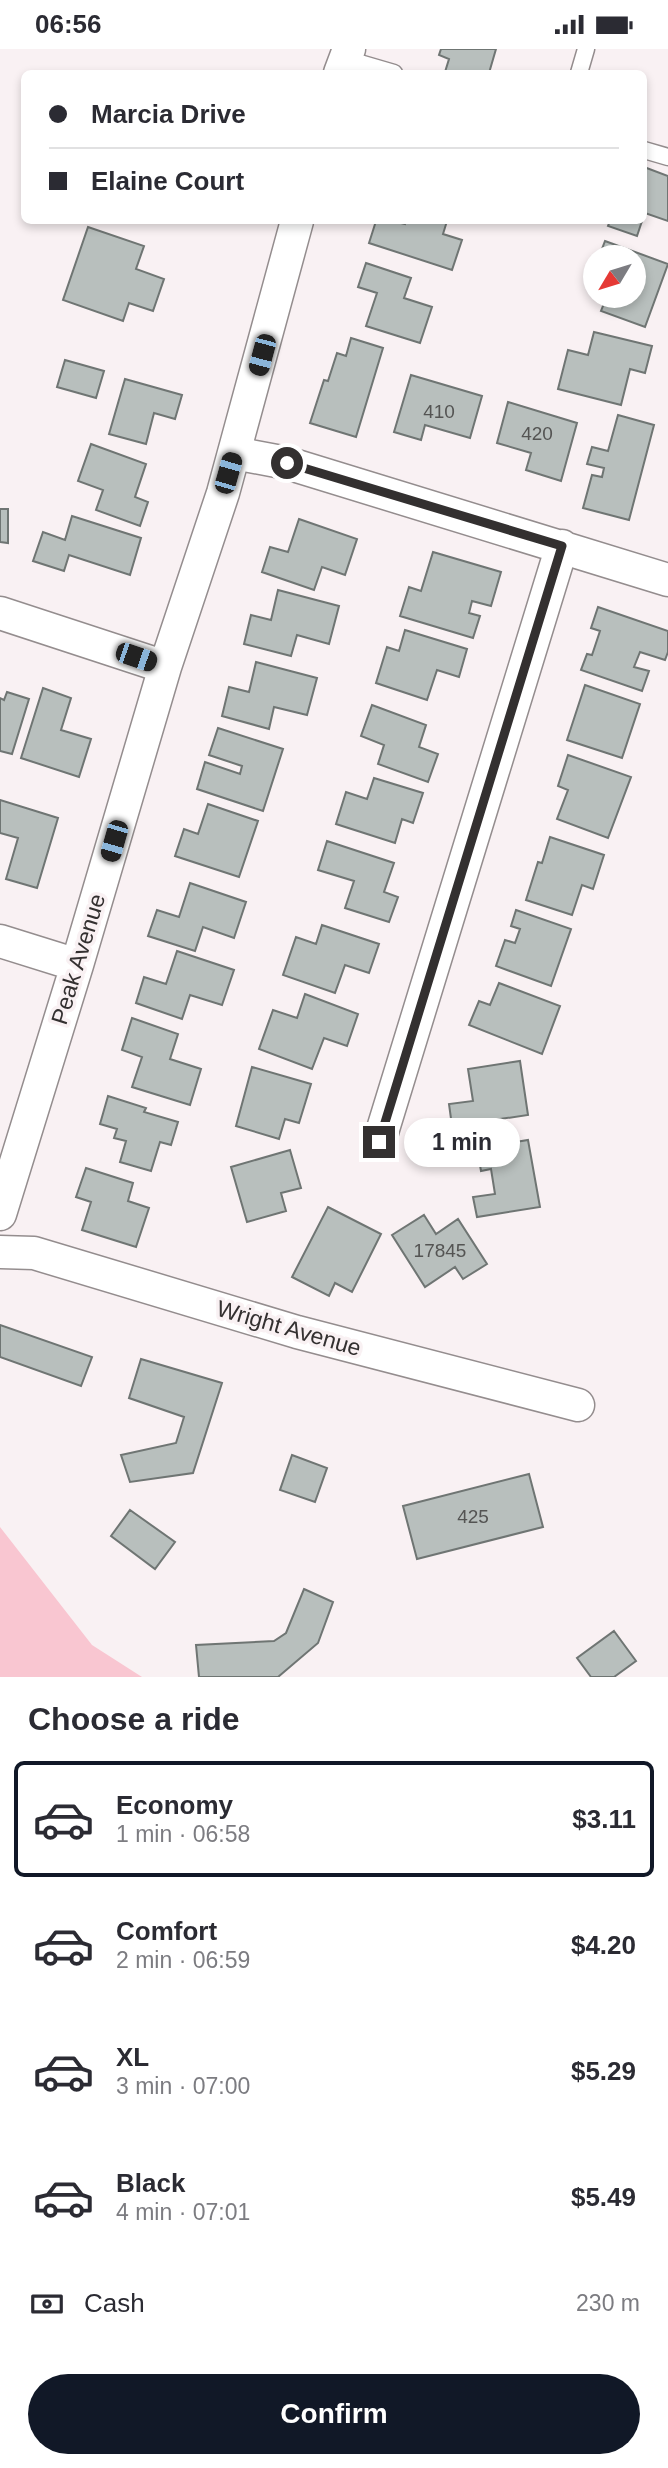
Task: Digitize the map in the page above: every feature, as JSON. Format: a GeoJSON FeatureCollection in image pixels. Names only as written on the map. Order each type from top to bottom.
{"type":"FeatureCollection","features":[{"type":"Feature","properties":{"kind":"street","name":"Peak Avenue"},"geometry":{"type":"LineString","coordinates":[[0,1214],[165,667],[234,453],[296,224]]}},
{"type":"Feature","properties":{"kind":"street"},"geometry":{"type":"LineString","coordinates":[[234,453],[287,463],[668,580]]}},
{"type":"Feature","properties":{"kind":"street"},"geometry":{"type":"LineString","coordinates":[[379,1142],[562,546]]}},
{"type":"Feature","properties":{"kind":"street"},"geometry":{"type":"LineString","coordinates":[[0,613],[165,667]]}},
{"type":"Feature","properties":{"kind":"street"},"geometry":{"type":"LineString","coordinates":[[0,941],[77,965]]}},
{"type":"Feature","properties":{"kind":"street","name":"Wright Avenue"},"geometry":{"type":"LineString","coordinates":[[0,1252],[34,1253],[297,1332],[578,1405]]}},
{"type":"Feature","properties":{"kind":"lane"},"geometry":{"type":"LineString","coordinates":[[580,70],[586,49]]}},
{"type":"Feature","properties":{"kind":"lane"},"geometry":{"type":"LineString","coordinates":[[345,60],[383,70]]}},
{"type":"Feature","properties":{"kind":"lane"},"geometry":{"type":"LineString","coordinates":[[647,151],[668,157]]}},
{"type":"Feature","properties":{"kind":"shaded area"},"geometry":{"type":"Polygon","coordinates":[[[0,1527],[92,1645],[142,1677],[0,1677],[0,1527]]]}},
{"type":"Feature","properties":{"kind":"building"},"geometry":{"type":"Polygon","coordinates":[[[441,49],[496,49],[490,70],[446,70],[449,59],[439,55],[441,49]]]}},
{"type":"Feature","properties":{"kind":"building"},"geometry":{"type":"Polygon","coordinates":[[[647,168],[668,176],[668,221],[647,214],[647,168]]]}},
{"type":"Feature","properties":{"kind":"building"},"geometry":{"type":"Polygon","coordinates":[[[375,224],[446,224],[443,234],[462,240],[452,270],[369,243],[375,224]]]}},
{"type":"Feature","properties":{"kind":"building"},"geometry":{"type":"Polygon","coordinates":[[[609,224],[641,224],[637,236],[608,226],[609,224]]]}},
{"type":"Feature","properties":{"kind":"building"},"geometry":{"type":"Polygon","coordinates":[[[88,227],[144,246],[136,269],[164,279],[153,311],[129,303],[123,321],[63,300],[88,227]]]}},
{"type":"Feature","properties":{"kind":"building"},"geometry":{"type":"Polygon","coordinates":[[[646,256],[668,264],[645,327],[601,311],[602,308],[646,308],[646,256]]]}},
{"type":"Feature","properties":{"kind":"building"},"geometry":{"type":"Polygon","coordinates":[[[366,263],[411,278],[404,298],[432,307],[420,343],[366,326],[377,293],[358,287],[366,263]]]}},
{"type":"Feature","properties":{"kind":"building"},"geometry":{"type":"Polygon","coordinates":[[[594,332],[652,346],[645,373],[630,369],[621,405],[558,389],[568,350],[588,355],[594,332]]]}},
{"type":"Feature","properties":{"kind":"building"},"geometry":{"type":"Polygon","coordinates":[[[351,338],[383,348],[356,437],[310,423],[324,380],[328,381],[337,353],[346,356],[351,338]]]}},
{"type":"Feature","properties":{"kind":"building"},"geometry":{"type":"Polygon","coordinates":[[[65,360],[104,371],[96,398],[57,387],[65,360]]]}},
{"type":"Feature","properties":{"kind":"building"},"geometry":{"type":"Polygon","coordinates":[[[411,375],[482,396],[470,438],[425,425],[421,440],[394,432],[411,375]]]}},
{"type":"Feature","properties":{"kind":"building"},"geometry":{"type":"Polygon","coordinates":[[[125,379],[182,395],[175,419],[154,413],[146,444],[109,434],[125,379]]]}},
{"type":"Feature","properties":{"kind":"building"},"geometry":{"type":"Polygon","coordinates":[[[508,402],[577,423],[561,481],[526,470],[531,453],[497,443],[508,402]]]}},
{"type":"Feature","properties":{"kind":"building"},"geometry":{"type":"Polygon","coordinates":[[[618,415],[654,425],[629,520],[583,508],[592,475],[602,477],[604,468],[587,464],[592,447],[608,451],[618,415]]]}},
{"type":"Feature","properties":{"kind":"building"},"geometry":{"type":"Polygon","coordinates":[[[91,444],[146,464],[135,497],[148,502],[140,526],[96,510],[103,490],[78,481],[91,444]]]}},
{"type":"Feature","properties":{"kind":"building"},"geometry":{"type":"Polygon","coordinates":[[[0,509],[8,509],[8,543],[0,542],[0,509]]]}},
{"type":"Feature","properties":{"kind":"building"},"geometry":{"type":"Polygon","coordinates":[[[72,516],[141,538],[130,575],[69,555],[64,571],[33,561],[43,532],[65,540],[72,516]]]}},
{"type":"Feature","properties":{"kind":"building"},"geometry":{"type":"Polygon","coordinates":[[[299,519],[357,539],[345,575],[322,567],[314,590],[262,572],[270,547],[288,552],[299,519]]]}},
{"type":"Feature","properties":{"kind":"building"},"geometry":{"type":"Polygon","coordinates":[[[433,552],[501,572],[491,606],[472,601],[469,613],[480,616],[473,638],[400,616],[409,587],[421,591],[433,552]]]}},
{"type":"Feature","properties":{"kind":"building"},"geometry":{"type":"Polygon","coordinates":[[[278,590],[339,606],[329,644],[297,635],[291,656],[244,644],[251,615],[271,620],[278,590]]]}},
{"type":"Feature","properties":{"kind":"building"},"geometry":{"type":"Polygon","coordinates":[[[598,607],[668,631],[668,652],[665,660],[640,652],[634,667],[649,671],[642,691],[581,670],[587,654],[592,655],[600,631],[591,628],[598,607]]]}},
{"type":"Feature","properties":{"kind":"building"},"geometry":{"type":"Polygon","coordinates":[[[405,630],[467,649],[459,677],[437,670],[427,700],[376,683],[387,647],[399,651],[405,630]]]}},
{"type":"Feature","properties":{"kind":"building"},"geometry":{"type":"Polygon","coordinates":[[[256,662],[317,678],[307,715],[274,707],[269,729],[222,716],[229,687],[249,692],[256,662]]]}},
{"type":"Feature","properties":{"kind":"building"},"geometry":{"type":"Polygon","coordinates":[[[585,685],[640,704],[622,758],[567,740],[585,685]]]}},
{"type":"Feature","properties":{"kind":"building"},"geometry":{"type":"Polygon","coordinates":[[[43,688],[71,698],[61,730],[91,739],[79,777],[21,758],[43,688]]]}},
{"type":"Feature","properties":{"kind":"building"},"geometry":{"type":"Polygon","coordinates":[[[7,692],[29,699],[12,754],[0,751],[0,698],[4,700],[7,692]]]}},
{"type":"Feature","properties":{"kind":"building"},"geometry":{"type":"Polygon","coordinates":[[[372,705],[426,725],[419,747],[438,754],[428,782],[378,764],[384,745],[361,736],[372,705]]]}},
{"type":"Feature","properties":{"kind":"building"},"geometry":{"type":"Polygon","coordinates":[[[218,728],[283,749],[263,811],[197,789],[205,762],[240,774],[242,766],[209,755],[218,728]]]}},
{"type":"Feature","properties":{"kind":"building"},"geometry":{"type":"Polygon","coordinates":[[[568,755],[631,777],[608,838],[557,819],[568,790],[558,786],[568,755]]]}},
{"type":"Feature","properties":{"kind":"building"},"geometry":{"type":"Polygon","coordinates":[[[374,778],[423,793],[413,823],[402,819],[395,843],[336,824],[346,792],[367,799],[374,778]]]}},
{"type":"Feature","properties":{"kind":"building"},"geometry":{"type":"Polygon","coordinates":[[[0,800],[58,818],[37,888],[6,879],[18,838],[0,833],[0,800]]]}},
{"type":"Feature","properties":{"kind":"building"},"geometry":{"type":"Polygon","coordinates":[[[208,804],[258,821],[239,877],[175,856],[184,829],[198,834],[208,804]]]}},
{"type":"Feature","properties":{"kind":"building"},"geometry":{"type":"Polygon","coordinates":[[[550,837],[604,855],[593,889],[582,885],[572,915],[526,900],[538,862],[542,863],[550,837]]]}},
{"type":"Feature","properties":{"kind":"building"},"geometry":{"type":"Polygon","coordinates":[[[327,841],[394,863],[384,892],[398,897],[389,922],[345,908],[354,881],[318,870],[327,841]]]}},
{"type":"Feature","properties":{"kind":"building"},"geometry":{"type":"Polygon","coordinates":[[[190,883],[246,902],[234,938],[203,927],[195,951],[148,936],[157,910],[179,917],[190,883]]]}},
{"type":"Feature","properties":{"kind":"building"},"geometry":{"type":"Polygon","coordinates":[[[516,910],[571,929],[551,986],[496,966],[505,940],[515,943],[520,929],[511,926],[516,910]]]}},
{"type":"Feature","properties":{"kind":"building"},"geometry":{"type":"Polygon","coordinates":[[[322,925],[379,944],[369,973],[345,965],[335,993],[283,975],[296,937],[316,944],[322,925]]]}},
{"type":"Feature","properties":{"kind":"building"},"geometry":{"type":"Polygon","coordinates":[[[177,951],[234,970],[222,1005],[190,995],[182,1019],[136,1003],[144,977],[166,984],[177,951]]]}},
{"type":"Feature","properties":{"kind":"building"},"geometry":{"type":"Polygon","coordinates":[[[499,983],[560,1006],[542,1054],[469,1025],[479,1001],[490,1005],[499,983]]]}},
{"type":"Feature","properties":{"kind":"building"},"geometry":{"type":"Polygon","coordinates":[[[305,994],[358,1014],[347,1046],[324,1038],[312,1069],[259,1049],[273,1010],[297,1018],[305,994]]]}},
{"type":"Feature","properties":{"kind":"building"},"geometry":{"type":"Polygon","coordinates":[[[132,1018],[178,1034],[170,1059],[201,1069],[190,1105],[132,1087],[142,1057],[122,1050],[132,1018]]]}},
{"type":"Feature","properties":{"kind":"building"},"geometry":{"type":"Polygon","coordinates":[[[520,1061],[528,1115],[452,1126],[449,1104],[473,1101],[468,1069],[520,1061]]]}},
{"type":"Feature","properties":{"kind":"building"},"geometry":{"type":"Polygon","coordinates":[[[252,1067],[311,1084],[299,1123],[285,1119],[279,1139],[236,1126],[252,1067]]]}},
{"type":"Feature","properties":{"kind":"building"},"geometry":{"type":"Polygon","coordinates":[[[108,1096],[146,1108],[144,1112],[178,1122],[171,1145],[160,1142],[151,1171],[120,1162],[126,1141],[114,1138],[117,1129],[100,1124],[108,1096]]]}},
{"type":"Feature","properties":{"kind":"building"},"geometry":{"type":"Polygon","coordinates":[[[528,1140],[540,1207],[477,1217],[473,1197],[495,1194],[491,1169],[481,1171],[477,1148],[528,1140]]]}},
{"type":"Feature","properties":{"kind":"building"},"geometry":{"type":"Polygon","coordinates":[[[290,1150],[301,1188],[281,1193],[286,1211],[247,1222],[231,1167],[290,1150]]]}},
{"type":"Feature","properties":{"kind":"building"},"geometry":{"type":"Polygon","coordinates":[[[86,1168],[133,1183],[128,1201],[149,1208],[136,1247],[82,1230],[91,1202],[76,1197],[86,1168]]]}},
{"type":"Feature","properties":{"kind":"building"},"geometry":{"type":"Polygon","coordinates":[[[328,1207],[381,1234],[352,1292],[335,1283],[329,1296],[292,1277],[328,1207]]]}},
{"type":"Feature","properties":{"kind":"building"},"geometry":{"type":"Polygon","coordinates":[[[424,1215],[436,1234],[458,1219],[487,1264],[463,1279],[455,1267],[425,1287],[392,1235],[424,1215]]]}},
{"type":"Feature","properties":{"kind":"building"},"geometry":{"type":"Polygon","coordinates":[[[0,1325],[92,1357],[81,1386],[0,1357],[0,1325]]]}},
{"type":"Feature","properties":{"kind":"building"},"geometry":{"type":"Polygon","coordinates":[[[141,1359],[222,1383],[193,1473],[130,1482],[121,1455],[176,1443],[184,1417],[129,1398],[141,1359]]]}},
{"type":"Feature","properties":{"kind":"building"},"geometry":{"type":"Polygon","coordinates":[[[292,1455],[327,1468],[315,1502],[280,1490],[292,1455]]]}},
{"type":"Feature","properties":{"kind":"building"},"geometry":{"type":"Polygon","coordinates":[[[529,1474],[543,1527],[417,1559],[403,1506],[529,1474]]]}},
{"type":"Feature","properties":{"kind":"building"},"geometry":{"type":"Polygon","coordinates":[[[130,1510],[175,1542],[155,1569],[111,1536],[130,1510]]]}},
{"type":"Feature","properties":{"kind":"building"},"geometry":{"type":"Polygon","coordinates":[[[304,1589],[333,1602],[318,1643],[278,1677],[199,1677],[196,1645],[274,1641],[286,1633],[304,1589]]]}},
{"type":"Feature","properties":{"kind":"building"},"geometry":{"type":"Polygon","coordinates":[[[614,1631],[636,1661],[614,1677],[591,1677],[577,1658],[614,1631]]]}},
{"type":"Feature","properties":{"kind":"route"},"geometry":{"type":"LineString","coordinates":[[287,463],[562,546],[379,1142]]}}]}
